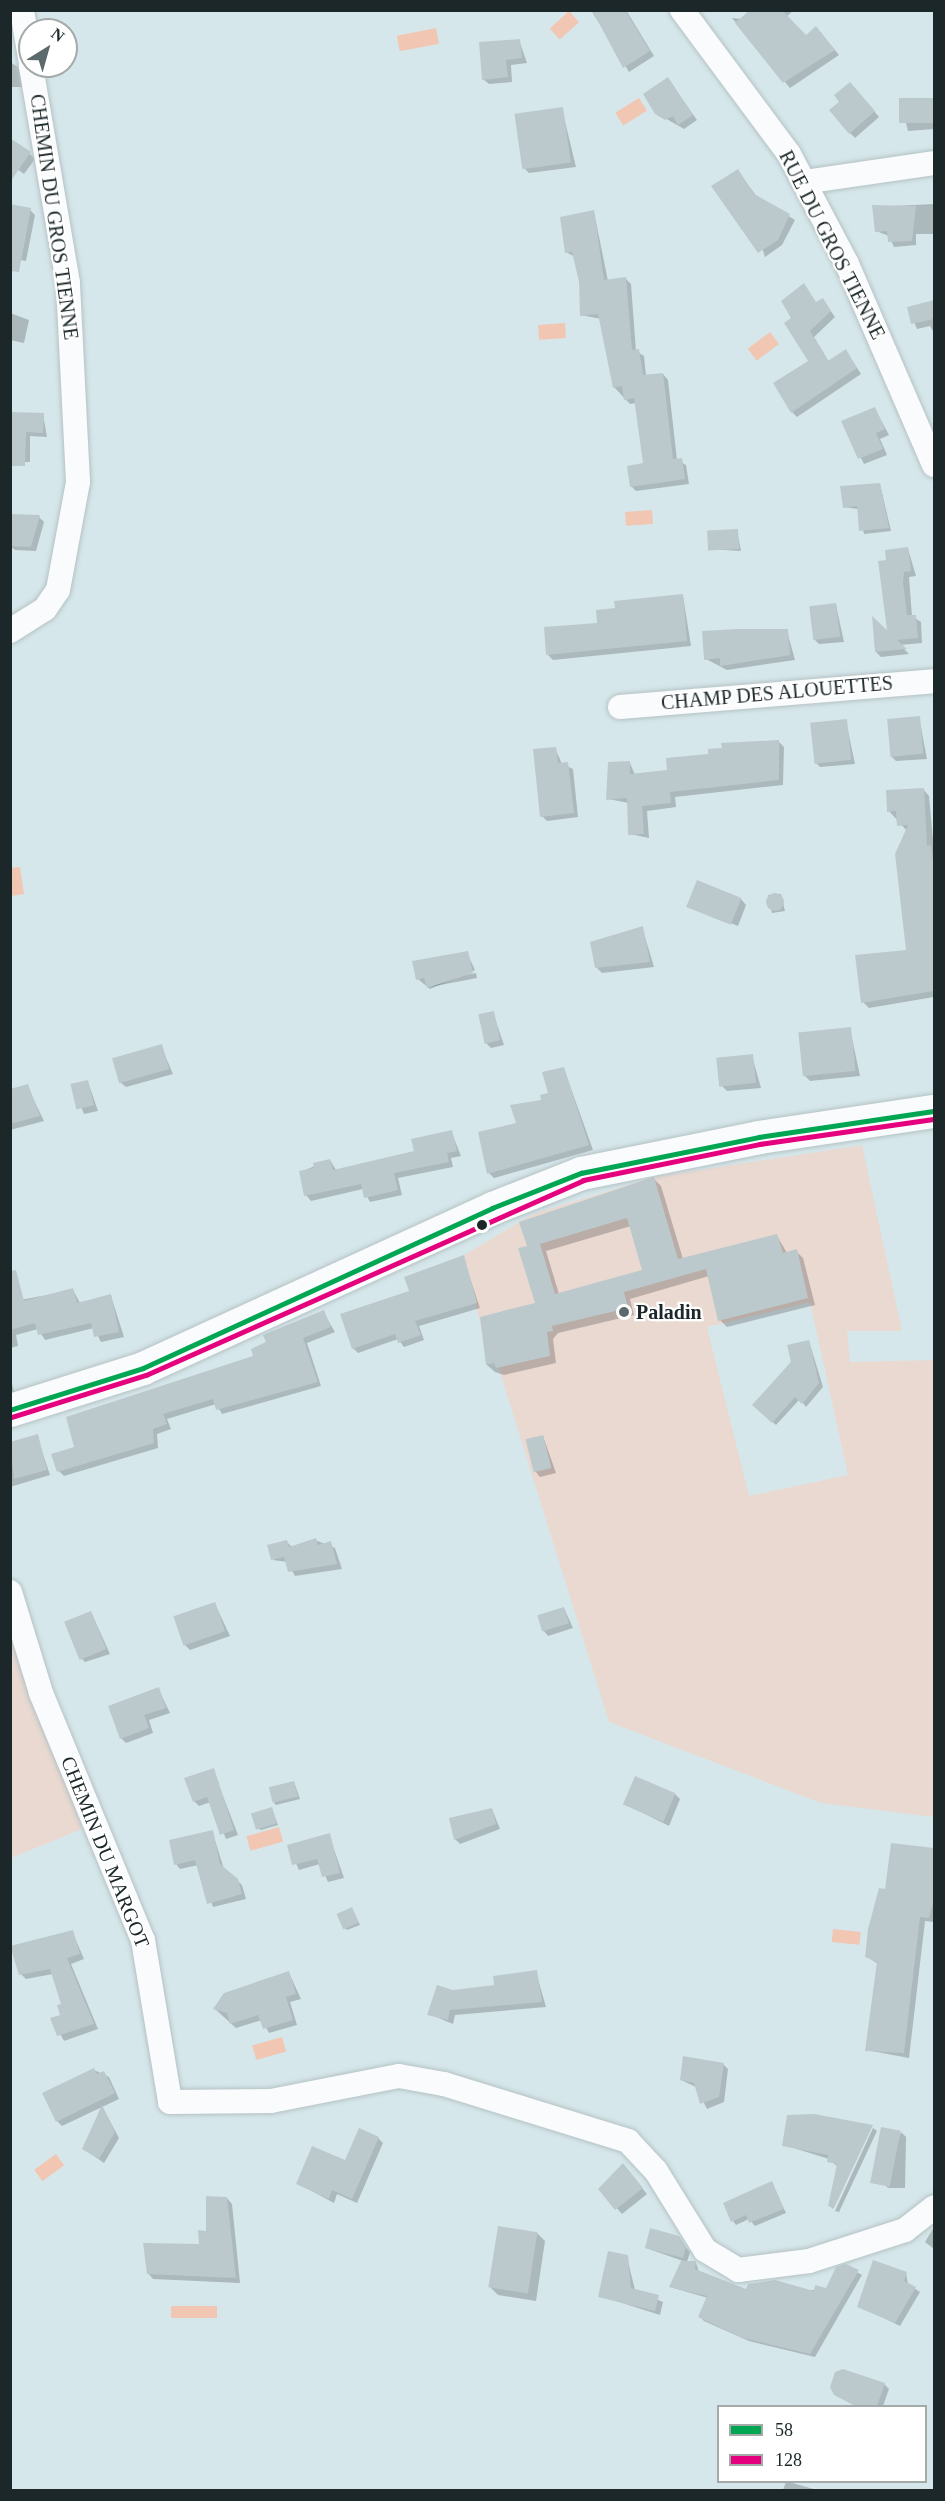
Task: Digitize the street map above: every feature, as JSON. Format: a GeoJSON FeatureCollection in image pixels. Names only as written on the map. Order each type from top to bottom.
{"type":"FeatureCollection","features":[{"type":"Feature","properties":{"kind":"main road"},"geometry":{"type":"LineString","coordinates":[[10,1410],[143,1368],[492,1208],[581,1173],[649,1157],[934,1111]]}},
{"type":"Feature","properties":{"kind":"street","name":"RUE DU GROS TIENNE"},"geometry":{"type":"LineString","coordinates":[[682,10],[752,102],[804,182],[847,264],[934,465]]}},
{"type":"Feature","properties":{"kind":"street","name":"CHEMIN DU GROS TIENNE"},"geometry":{"type":"LineString","coordinates":[[10,631],[45,609],[58,590],[78,482],[68,283],[33,78]]}},
{"type":"Feature","properties":{"kind":"street"},"geometry":{"type":"LineString","coordinates":[[804,182],[934,163]]}},
{"type":"Feature","properties":{"kind":"street","name":"CHAMP DES ALOUETTES"},"geometry":{"type":"LineString","coordinates":[[620,707],[934,681]]}},
{"type":"Feature","properties":{"kind":"street","name":"CHEMIN DU MARGOT"},"geometry":{"type":"LineString","coordinates":[[10,1592],[41,1693],[143,1940],[170,2102],[271,2102],[399,2076],[444,2084],[628,2141],[656,2171],[705,2250],[738,2270],[809,2261],[906,2230],[934,2207]]}},
{"type":"Feature","properties":{"kind":"shaded area"},"geometry":{"type":"Polygon","coordinates":[[[569,11],[579,22],[560,40],[550,28],[569,11]]]}},
{"type":"Feature","properties":{"kind":"shaded area"},"geometry":{"type":"Polygon","coordinates":[[[436,28],[439,44],[400,51],[397,36],[436,28]]]}},
{"type":"Feature","properties":{"kind":"shaded area"},"geometry":{"type":"Polygon","coordinates":[[[639,98],[647,111],[623,126],[615,113],[639,98]]]}},
{"type":"Feature","properties":{"kind":"shaded area"},"geometry":{"type":"Polygon","coordinates":[[[565,323],[566,338],[539,340],[538,325],[565,323]]]}},
{"type":"Feature","properties":{"kind":"shaded area"},"geometry":{"type":"Polygon","coordinates":[[[770,332],[779,344],[757,361],[748,349],[770,332]]]}},
{"type":"Feature","properties":{"kind":"shaded area"},"geometry":{"type":"Polygon","coordinates":[[[652,510],[653,524],[626,526],[625,512],[652,510]]]}},
{"type":"Feature","properties":{"kind":"shaded area"},"geometry":{"type":"Polygon","coordinates":[[[20,867],[24,894],[11,896],[11,868],[20,867]]]}},
{"type":"Feature","properties":{"kind":"shaded area"},"geometry":{"type":"Polygon","coordinates":[[[862,1145],[902,1331],[847,1331],[850,1362],[934,1360],[934,1817],[821,1803],[609,1722],[490,1340],[484,1340],[464,1255],[533,1214],[654,1177],[862,1145]],[[810,1302],[707,1327],[749,1496],[848,1475],[810,1302]]]}},
{"type":"Feature","properties":{"kind":"shaded area"},"geometry":{"type":"Polygon","coordinates":[[[10,1584],[82,1829],[11,1858],[10,1858],[10,1584]]]}},
{"type":"Feature","properties":{"kind":"shaded area"},"geometry":{"type":"Polygon","coordinates":[[[279,1827],[283,1841],[250,1851],[246,1836],[279,1827]]]}},
{"type":"Feature","properties":{"kind":"shaded area"},"geometry":{"type":"Polygon","coordinates":[[[833,1929],[861,1932],[859,1945],[832,1942],[833,1929]]]}},
{"type":"Feature","properties":{"kind":"shaded area"},"geometry":{"type":"Polygon","coordinates":[[[282,2037],[286,2051],[256,2060],[252,2046],[282,2037]]]}},
{"type":"Feature","properties":{"kind":"shaded area"},"geometry":{"type":"Polygon","coordinates":[[[56,2154],[64,2165],[42,2181],[34,2170],[56,2154]]]}},
{"type":"Feature","properties":{"kind":"shaded area"},"geometry":{"type":"Polygon","coordinates":[[[171,2306],[217,2306],[217,2318],[171,2318],[171,2306]]]}},
{"type":"Feature","properties":{"kind":"building"},"geometry":{"type":"Polygon","coordinates":[[[592,10],[625,10],[650,51],[623,68],[592,10]]]}},
{"type":"Feature","properties":{"kind":"building"},"geometry":{"type":"Polygon","coordinates":[[[750,10],[782,10],[806,35],[816,26],[835,50],[783,83],[735,23],[750,10]]]}},
{"type":"Feature","properties":{"kind":"building"},"geometry":{"type":"Polygon","coordinates":[[[520,39],[522,58],[506,60],[508,77],[482,80],[479,42],[520,39]]]}},
{"type":"Feature","properties":{"kind":"building"},"geometry":{"type":"Polygon","coordinates":[[[668,77],[693,115],[678,125],[673,116],[665,120],[655,114],[643,94],[668,77]]]}},
{"type":"Feature","properties":{"kind":"building"},"geometry":{"type":"Polygon","coordinates":[[[850,82],[875,111],[849,134],[829,110],[839,102],[834,95],[850,82]]]}},
{"type":"Feature","properties":{"kind":"building"},"geometry":{"type":"Polygon","coordinates":[[[899,98],[934,98],[934,123],[899,123],[899,98]]]}},
{"type":"Feature","properties":{"kind":"building"},"geometry":{"type":"Polygon","coordinates":[[[563,107],[571,162],[522,169],[514,114],[563,107]]]}},
{"type":"Feature","properties":{"kind":"building"},"geometry":{"type":"Polygon","coordinates":[[[10,138],[31,152],[10,182],[10,138]]]}},
{"type":"Feature","properties":{"kind":"building"},"geometry":{"type":"Polygon","coordinates":[[[738,169],[754,194],[790,214],[778,240],[758,253],[711,186],[738,169]]]}},
{"type":"Feature","properties":{"kind":"building"},"geometry":{"type":"Polygon","coordinates":[[[10,204],[31,208],[19,272],[10,271],[10,204]]]}},
{"type":"Feature","properties":{"kind":"building"},"geometry":{"type":"Polygon","coordinates":[[[872,205],[916,206],[912,241],[888,242],[887,231],[875,232],[872,205]]]}},
{"type":"Feature","properties":{"kind":"building"},"geometry":{"type":"Polygon","coordinates":[[[594,210],[604,280],[626,277],[632,350],[639,349],[643,375],[663,373],[673,459],[682,458],[685,479],[630,487],[627,466],[643,463],[634,398],[624,400],[622,386],[613,388],[598,314],[580,316],[579,282],[572,252],[565,253],[560,217],[594,210]]]}},
{"type":"Feature","properties":{"kind":"building"},"geometry":{"type":"Polygon","coordinates":[[[804,283],[816,302],[823,298],[831,311],[810,331],[828,361],[846,349],[857,368],[791,413],[773,383],[808,361],[784,323],[791,318],[781,301],[804,283]]]}},
{"type":"Feature","properties":{"kind":"building"},"geometry":{"type":"Polygon","coordinates":[[[934,300],[934,319],[911,324],[907,307],[934,300]]]}},
{"type":"Feature","properties":{"kind":"building"},"geometry":{"type":"Polygon","coordinates":[[[875,407],[885,429],[876,433],[883,449],[858,459],[841,421],[875,407]]]}},
{"type":"Feature","properties":{"kind":"building"},"geometry":{"type":"Polygon","coordinates":[[[10,412],[44,413],[43,433],[26,432],[25,466],[10,466],[10,412]]]}},
{"type":"Feature","properties":{"kind":"building"},"geometry":{"type":"Polygon","coordinates":[[[880,483],[889,528],[859,531],[857,506],[843,508],[840,486],[880,483]]]}},
{"type":"Feature","properties":{"kind":"building"},"geometry":{"type":"Polygon","coordinates":[[[10,514],[40,515],[31,547],[10,546],[10,514]]]}},
{"type":"Feature","properties":{"kind":"building"},"geometry":{"type":"Polygon","coordinates":[[[738,529],[739,549],[708,551],[707,531],[738,529]]]}},
{"type":"Feature","properties":{"kind":"building"},"geometry":{"type":"Polygon","coordinates":[[[908,547],[911,571],[904,572],[903,582],[907,615],[916,615],[918,638],[897,640],[907,649],[875,652],[872,616],[887,630],[878,561],[886,560],[885,550],[908,547]]]}},
{"type":"Feature","properties":{"kind":"building"},"geometry":{"type":"Polygon","coordinates":[[[683,594],[687,641],[546,655],[544,627],[597,623],[596,610],[615,608],[614,601],[683,594]]]}},
{"type":"Feature","properties":{"kind":"building"},"geometry":{"type":"Polygon","coordinates":[[[836,603],[840,637],[813,640],[809,606],[836,603]]]}},
{"type":"Feature","properties":{"kind":"building"},"geometry":{"type":"Polygon","coordinates":[[[788,629],[790,655],[720,666],[720,658],[704,660],[702,631],[788,629]]]}},
{"type":"Feature","properties":{"kind":"building"},"geometry":{"type":"Polygon","coordinates":[[[920,716],[923,754],[890,757],[887,719],[920,716]]]}},
{"type":"Feature","properties":{"kind":"building"},"geometry":{"type":"Polygon","coordinates":[[[847,719],[851,760],[814,764],[810,723],[847,719]]]}},
{"type":"Feature","properties":{"kind":"building"},"geometry":{"type":"Polygon","coordinates":[[[779,740],[779,780],[670,792],[671,803],[642,806],[644,834],[628,835],[627,798],[606,800],[608,762],[630,761],[630,774],[667,770],[666,758],[708,754],[708,749],[722,748],[721,743],[779,740]]]}},
{"type":"Feature","properties":{"kind":"building"},"geometry":{"type":"Polygon","coordinates":[[[556,747],[558,763],[568,762],[574,813],[540,817],[533,749],[556,747]]]}},
{"type":"Feature","properties":{"kind":"building"},"geometry":{"type":"Polygon","coordinates":[[[924,788],[927,846],[931,845],[934,869],[933,991],[861,1003],[855,955],[906,950],[895,854],[908,825],[897,826],[896,811],[887,812],[886,790],[924,788]]]}},
{"type":"Feature","properties":{"kind":"building"},"geometry":{"type":"Polygon","coordinates":[[[697,880],[742,898],[731,925],[686,907],[697,880]]]}},
{"type":"Feature","properties":{"kind":"building"},"geometry":{"type":"Polygon","coordinates":[[[771,893],[779,893],[784,898],[782,909],[771,911],[766,906],[766,898],[771,893]]]}},
{"type":"Feature","properties":{"kind":"building"},"geometry":{"type":"Polygon","coordinates":[[[643,926],[650,962],[595,968],[590,942],[643,926]]]}},
{"type":"Feature","properties":{"kind":"building"},"geometry":{"type":"Polygon","coordinates":[[[468,951],[473,973],[427,988],[424,978],[416,980],[412,961],[468,951]]]}},
{"type":"Feature","properties":{"kind":"building"},"geometry":{"type":"Polygon","coordinates":[[[494,1011],[500,1040],[485,1044],[478,1014],[494,1011]]]}},
{"type":"Feature","properties":{"kind":"building"},"geometry":{"type":"Polygon","coordinates":[[[851,1027],[856,1071],[803,1076],[798,1033],[851,1027]]]}},
{"type":"Feature","properties":{"kind":"building"},"geometry":{"type":"Polygon","coordinates":[[[162,1044],[169,1069],[119,1083],[112,1058],[162,1044]]]}},
{"type":"Feature","properties":{"kind":"building"},"geometry":{"type":"Polygon","coordinates":[[[753,1054],[756,1083],[719,1087],[716,1058],[753,1054]]]}},
{"type":"Feature","properties":{"kind":"building"},"geometry":{"type":"Polygon","coordinates":[[[564,1067],[589,1145],[487,1174],[478,1132],[516,1123],[510,1105],[541,1100],[540,1095],[548,1093],[542,1072],[564,1067]]]}},
{"type":"Feature","properties":{"kind":"building"},"geometry":{"type":"Polygon","coordinates":[[[88,1080],[94,1105],[76,1109],[70,1084],[88,1080]]]}},
{"type":"Feature","properties":{"kind":"building"},"geometry":{"type":"Polygon","coordinates":[[[28,1084],[40,1116],[10,1124],[10,1089],[28,1084]]]}},
{"type":"Feature","properties":{"kind":"building"},"geometry":{"type":"Polygon","coordinates":[[[452,1130],[457,1151],[447,1153],[449,1162],[394,1173],[398,1190],[364,1198],[361,1184],[304,1196],[299,1171],[314,1168],[313,1163],[330,1159],[333,1170],[414,1151],[411,1139],[452,1130]]]}},
{"type":"Feature","properties":{"kind":"building"},"geometry":{"type":"Polygon","coordinates":[[[654,1177],[678,1259],[777,1234],[783,1253],[797,1249],[808,1298],[718,1321],[706,1269],[624,1292],[628,1308],[552,1326],[553,1331],[547,1332],[550,1356],[496,1368],[494,1363],[486,1365],[480,1317],[535,1303],[518,1248],[527,1246],[519,1222],[654,1177]],[[627,1218],[540,1244],[555,1294],[642,1270],[627,1218]]]}},
{"type":"Feature","properties":{"kind":"building"},"geometry":{"type":"Polygon","coordinates":[[[464,1255],[477,1303],[415,1321],[421,1335],[398,1343],[395,1334],[352,1349],[340,1314],[409,1291],[404,1277],[464,1255]]]}},
{"type":"Feature","properties":{"kind":"building"},"geometry":{"type":"Polygon","coordinates":[[[16,1270],[24,1301],[73,1288],[77,1303],[111,1294],[119,1332],[94,1337],[91,1323],[38,1335],[35,1323],[10,1330],[10,1271],[16,1270]]]}},
{"type":"Feature","properties":{"kind":"building"},"geometry":{"type":"Polygon","coordinates":[[[324,1310],[331,1327],[303,1338],[318,1382],[216,1410],[213,1399],[163,1414],[167,1424],[153,1429],[154,1443],[57,1472],[51,1454],[74,1447],[66,1417],[253,1356],[251,1349],[266,1342],[263,1335],[324,1310]]]}},
{"type":"Feature","properties":{"kind":"building"},"geometry":{"type":"Polygon","coordinates":[[[809,1340],[819,1383],[802,1404],[795,1397],[772,1423],[752,1405],[791,1362],[787,1345],[809,1340]]]}},
{"type":"Feature","properties":{"kind":"building"},"geometry":{"type":"Polygon","coordinates":[[[38,1434],[47,1470],[14,1479],[10,1442],[38,1434]]]}},
{"type":"Feature","properties":{"kind":"building"},"geometry":{"type":"Polygon","coordinates":[[[543,1435],[551,1468],[534,1472],[526,1439],[543,1435]]]}},
{"type":"Feature","properties":{"kind":"building"},"geometry":{"type":"Polygon","coordinates":[[[316,1538],[318,1545],[331,1541],[337,1564],[288,1572],[284,1557],[271,1560],[267,1545],[287,1540],[289,1547],[316,1538]]]}},
{"type":"Feature","properties":{"kind":"building"},"geometry":{"type":"Polygon","coordinates":[[[215,1602],[225,1631],[183,1646],[173,1616],[215,1602]]]}},
{"type":"Feature","properties":{"kind":"building"},"geometry":{"type":"Polygon","coordinates":[[[564,1607],[569,1623],[542,1631],[537,1615],[564,1607]]]}},
{"type":"Feature","properties":{"kind":"building"},"geometry":{"type":"Polygon","coordinates":[[[91,1611],[106,1649],[79,1660],[64,1622],[91,1611]]]}},
{"type":"Feature","properties":{"kind":"building"},"geometry":{"type":"Polygon","coordinates":[[[159,1687],[166,1708],[144,1715],[149,1728],[120,1739],[108,1706],[159,1687]]]}},
{"type":"Feature","properties":{"kind":"building"},"geometry":{"type":"Polygon","coordinates":[[[214,1768],[234,1830],[220,1835],[207,1797],[193,1802],[184,1778],[214,1768]]]}},
{"type":"Feature","properties":{"kind":"building"},"geometry":{"type":"Polygon","coordinates":[[[635,1776],[676,1793],[663,1822],[623,1805],[635,1776]]]}},
{"type":"Feature","properties":{"kind":"building"},"geometry":{"type":"Polygon","coordinates":[[[294,1781],[298,1797],[273,1803],[269,1787],[294,1781]]]}},
{"type":"Feature","properties":{"kind":"building"},"geometry":{"type":"Polygon","coordinates":[[[272,1807],[277,1823],[256,1830],[251,1813],[272,1807]]]}},
{"type":"Feature","properties":{"kind":"building"},"geometry":{"type":"Polygon","coordinates":[[[492,1808],[496,1824],[454,1840],[449,1818],[492,1808]]]}},
{"type":"Feature","properties":{"kind":"building"},"geometry":{"type":"Polygon","coordinates":[[[213,1830],[220,1864],[238,1879],[242,1894],[207,1904],[195,1860],[174,1865],[169,1840],[213,1830]]]}},
{"type":"Feature","properties":{"kind":"building"},"geometry":{"type":"Polygon","coordinates":[[[330,1833],[340,1873],[322,1877],[317,1859],[292,1865],[287,1845],[330,1833]]]}},
{"type":"Feature","properties":{"kind":"building"},"geometry":{"type":"Polygon","coordinates":[[[891,1843],[934,1848],[934,1899],[929,1918],[920,1917],[904,2053],[865,2051],[877,1962],[865,1957],[868,1929],[879,1888],[885,1889],[891,1843]]]}},
{"type":"Feature","properties":{"kind":"building"},"geometry":{"type":"Polygon","coordinates":[[[352,1907],[359,1923],[343,1929],[336,1914],[352,1907]]]}},
{"type":"Feature","properties":{"kind":"building"},"geometry":{"type":"Polygon","coordinates":[[[73,1930],[80,1954],[67,1958],[94,2024],[57,2036],[50,2018],[60,2015],[57,2005],[61,2004],[50,1969],[19,1975],[10,1946],[73,1930]]]}},
{"type":"Feature","properties":{"kind":"building"},"geometry":{"type":"Polygon","coordinates":[[[537,1970],[542,2002],[450,2010],[448,2020],[427,2015],[437,1985],[453,1990],[494,1985],[493,1976],[537,1970]]]}},
{"type":"Feature","properties":{"kind":"building"},"geometry":{"type":"Polygon","coordinates":[[[289,1971],[296,1994],[286,1997],[293,2020],[263,2029],[258,2015],[230,2024],[227,2013],[213,2009],[224,1993],[289,1971]]]}},
{"type":"Feature","properties":{"kind":"building"},"geometry":{"type":"Polygon","coordinates":[[[683,2056],[724,2063],[719,2097],[700,2104],[694,2083],[680,2080],[683,2056]]]}},
{"type":"Feature","properties":{"kind":"building"},"geometry":{"type":"Polygon","coordinates":[[[94,2068],[97,2074],[104,2071],[115,2093],[56,2122],[42,2093],[94,2068]]]}},
{"type":"Feature","properties":{"kind":"building"},"geometry":{"type":"Polygon","coordinates":[[[102,2105],[115,2132],[99,2159],[82,2149],[102,2105]]]}},
{"type":"Feature","properties":{"kind":"building"},"geometry":{"type":"Polygon","coordinates":[[[814,2114],[873,2125],[834,2208],[828,2206],[837,2164],[827,2162],[828,2155],[782,2146],[787,2115],[814,2114]]]}},
{"type":"Feature","properties":{"kind":"building"},"geometry":{"type":"Polygon","coordinates":[[[881,2127],[901,2131],[890,2187],[870,2183],[881,2127]]]}},
{"type":"Feature","properties":{"kind":"building"},"geometry":{"type":"Polygon","coordinates":[[[359,2128],[379,2137],[352,2199],[332,2190],[329,2199],[296,2184],[312,2146],[345,2160],[359,2128]]]}},
{"type":"Feature","properties":{"kind":"building"},"geometry":{"type":"Polygon","coordinates":[[[623,2163],[643,2188],[615,2210],[598,2189],[623,2163]]]}},
{"type":"Feature","properties":{"kind":"building"},"geometry":{"type":"Polygon","coordinates":[[[772,2181],[784,2209],[749,2223],[746,2215],[731,2222],[723,2203],[772,2181]]]}},
{"type":"Feature","properties":{"kind":"building"},"geometry":{"type":"Polygon","coordinates":[[[206,2196],[227,2197],[236,2278],[147,2274],[143,2243],[199,2244],[198,2230],[206,2231],[206,2196]]]}},
{"type":"Feature","properties":{"kind":"building"},"geometry":{"type":"Polygon","coordinates":[[[498,2226],[538,2232],[528,2293],[488,2287],[498,2226]]]}},
{"type":"Feature","properties":{"kind":"building"},"geometry":{"type":"Polygon","coordinates":[[[650,2228],[679,2236],[686,2246],[683,2258],[645,2248],[650,2228]]]}},
{"type":"Feature","properties":{"kind":"building"},"geometry":{"type":"Polygon","coordinates":[[[608,2251],[628,2255],[631,2288],[659,2295],[655,2311],[598,2297],[608,2251]]]}},
{"type":"Feature","properties":{"kind":"building"},"geometry":{"type":"Polygon","coordinates":[[[873,2260],[907,2272],[904,2281],[916,2287],[895,2323],[857,2307],[873,2260]]]}},
{"type":"Feature","properties":{"kind":"building"},"geometry":{"type":"Polygon","coordinates":[[[681,2261],[696,2261],[695,2269],[746,2289],[748,2284],[775,2280],[814,2291],[815,2285],[826,2288],[836,2267],[846,2264],[859,2270],[810,2354],[743,2338],[698,2317],[707,2296],[669,2287],[681,2261]]]}},
{"type":"Feature","properties":{"kind":"building"},"geometry":{"type":"Polygon","coordinates":[[[843,2369],[885,2383],[877,2405],[853,2405],[834,2395],[830,2387],[835,2372],[843,2369]]]}},
{"type":"Feature","properties":{"kind":"transit line","name":"58"},"geometry":{"type":"LineString","coordinates":[[10,1410],[143,1368],[492,1208],[581,1173],[759,1137],[934,1111]]}},
{"type":"Feature","properties":{"kind":"transit line","name":"128"},"geometry":{"type":"LineString","coordinates":[[12,1417],[146,1375],[583,1180],[760,1144],[934,1119]]}},
{"type":"Feature","properties":{"kind":"place","name":"Paladin"},"geometry":{"type":"Point","coordinates":[624,1312]}}]}
